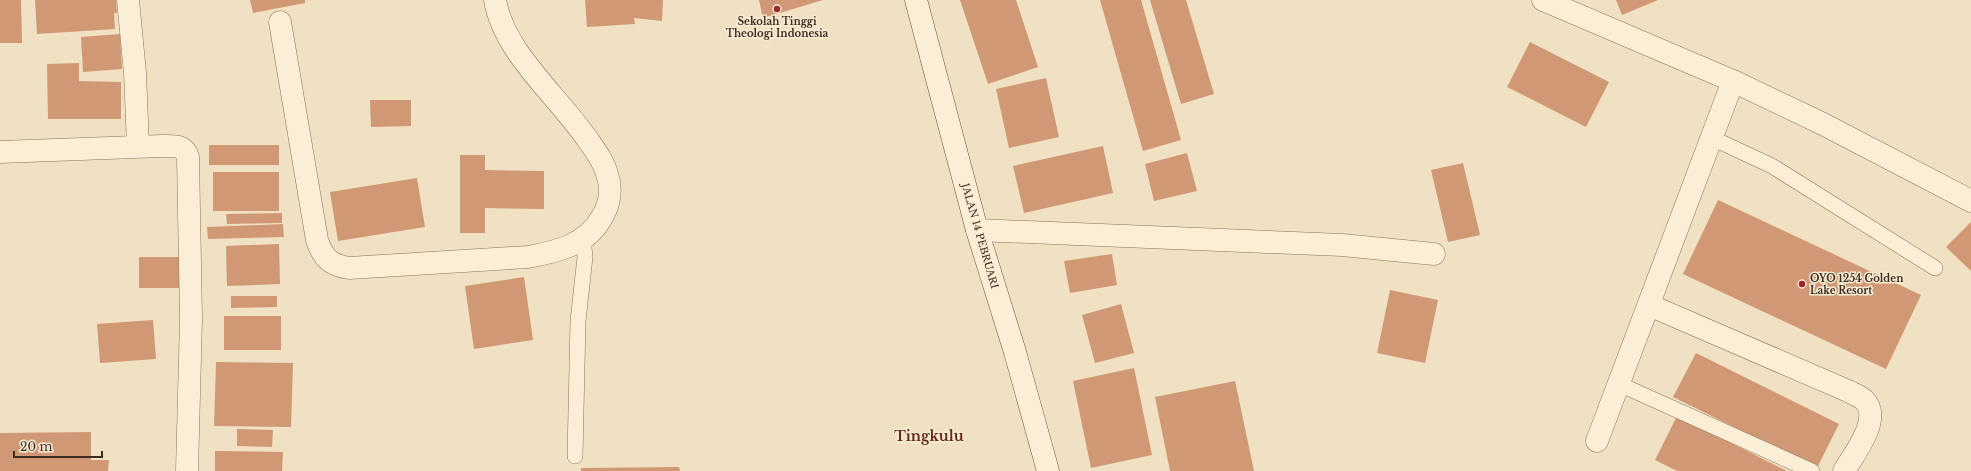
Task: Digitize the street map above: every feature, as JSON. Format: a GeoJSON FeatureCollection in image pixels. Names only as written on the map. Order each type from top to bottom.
{"type":"FeatureCollection","features":[{"type":"Feature","properties":{"kind":"street"},"geometry":{"type":"LineString","coordinates":[[128,0],[135,73],[138,146]]}},
{"type":"Feature","properties":{"kind":"street"},"geometry":{"type":"LineString","coordinates":[[280,22],[317,240],[321,251],[328,262],[337,266],[349,268],[528,256],[566,248],[583,238],[598,224],[608,208],[610,191],[607,174],[595,150],[577,124],[536,75],[509,39],[498,17],[495,0]]}},
{"type":"Feature","properties":{"kind":"street","name":"JALAN 14 PEBRUARI"},"geometry":{"type":"LineString","coordinates":[[916,0],[977,230],[1015,352],[1048,471]]}},
{"type":"Feature","properties":{"kind":"street"},"geometry":{"type":"LineString","coordinates":[[1543,0],[1733,81],[1823,124],[1971,201]]}},
{"type":"Feature","properties":{"kind":"street"},"geometry":{"type":"LineString","coordinates":[[1597,441],[1733,81]]}},
{"type":"Feature","properties":{"kind":"street"},"geometry":{"type":"LineString","coordinates":[[0,152],[138,146],[182,148],[186,150],[188,157],[191,318],[187,471]]}},
{"type":"Feature","properties":{"kind":"street"},"geometry":{"type":"LineString","coordinates":[[977,230],[1342,245],[1434,254]]}},
{"type":"Feature","properties":{"kind":"street"},"geometry":{"type":"LineString","coordinates":[[1649,305],[1848,391],[1865,401],[1871,411],[1870,424],[1844,471]]}},
{"type":"Feature","properties":{"kind":"lane"},"geometry":{"type":"LineString","coordinates":[[1712,138],[1772,166],[1935,268]]}},
{"type":"Feature","properties":{"kind":"lane"},"geometry":{"type":"LineString","coordinates":[[575,456],[578,320],[580,290],[585,258],[583,238]]}},
{"type":"Feature","properties":{"kind":"lane"},"geometry":{"type":"LineString","coordinates":[[1619,384],[1812,471]]}},
{"type":"Feature","properties":{"kind":"building"},"geometry":{"type":"Polygon","coordinates":[[[0,0],[21,0],[22,43],[0,43],[0,0]]]}},
{"type":"Feature","properties":{"kind":"building"},"geometry":{"type":"Polygon","coordinates":[[[35,0],[116,0],[117,13],[114,13],[115,29],[37,34],[35,0]]]}},
{"type":"Feature","properties":{"kind":"building"},"geometry":{"type":"Polygon","coordinates":[[[250,0],[305,0],[305,3],[253,13],[250,0]]]}},
{"type":"Feature","properties":{"kind":"building"},"geometry":{"type":"Polygon","coordinates":[[[585,0],[663,0],[662,21],[634,18],[635,24],[587,27],[585,0]]]}},
{"type":"Feature","properties":{"kind":"building","name":"Sekolah Tinggi Theologi Indonesia"},"geometry":{"type":"Polygon","coordinates":[[[759,0],[823,0],[763,18],[759,0]]]}},
{"type":"Feature","properties":{"kind":"building"},"geometry":{"type":"Polygon","coordinates":[[[960,0],[1016,0],[1038,67],[988,84],[960,0]]]}},
{"type":"Feature","properties":{"kind":"building"},"geometry":{"type":"Polygon","coordinates":[[[1100,0],[1141,0],[1181,140],[1143,151],[1100,0]]]}},
{"type":"Feature","properties":{"kind":"building"},"geometry":{"type":"Polygon","coordinates":[[[1150,0],[1186,0],[1214,94],[1181,104],[1150,0]]]}},
{"type":"Feature","properties":{"kind":"building"},"geometry":{"type":"Polygon","coordinates":[[[1616,0],[1658,0],[1622,15],[1616,0]]]}},
{"type":"Feature","properties":{"kind":"building"},"geometry":{"type":"Polygon","coordinates":[[[120,34],[122,69],[83,72],[81,37],[120,34]]]}},
{"type":"Feature","properties":{"kind":"building"},"geometry":{"type":"Polygon","coordinates":[[[1530,42],[1609,82],[1586,127],[1507,87],[1530,42]]]}},
{"type":"Feature","properties":{"kind":"building"},"geometry":{"type":"Polygon","coordinates":[[[79,63],[79,81],[121,82],[121,119],[48,119],[47,64],[79,63]]]}},
{"type":"Feature","properties":{"kind":"building"},"geometry":{"type":"Polygon","coordinates":[[[1046,78],[1059,137],[1009,148],[996,89],[1046,78]]]}},
{"type":"Feature","properties":{"kind":"building"},"geometry":{"type":"Polygon","coordinates":[[[370,100],[411,100],[411,126],[371,127],[370,100]]]}},
{"type":"Feature","properties":{"kind":"building"},"geometry":{"type":"Polygon","coordinates":[[[209,145],[279,145],[279,165],[209,165],[209,145]]]}},
{"type":"Feature","properties":{"kind":"building"},"geometry":{"type":"Polygon","coordinates":[[[1103,146],[1113,193],[1024,213],[1013,166],[1103,146]]]}},
{"type":"Feature","properties":{"kind":"building"},"geometry":{"type":"Polygon","coordinates":[[[1187,153],[1197,191],[1154,201],[1145,164],[1187,153]]]}},
{"type":"Feature","properties":{"kind":"building"},"geometry":{"type":"Polygon","coordinates":[[[460,155],[485,155],[485,170],[544,171],[544,209],[485,208],[485,233],[460,233],[460,155]]]}},
{"type":"Feature","properties":{"kind":"building"},"geometry":{"type":"Polygon","coordinates":[[[1463,163],[1480,235],[1448,242],[1431,170],[1463,163]]]}},
{"type":"Feature","properties":{"kind":"building"},"geometry":{"type":"Polygon","coordinates":[[[213,172],[279,172],[279,211],[213,211],[213,172]]]}},
{"type":"Feature","properties":{"kind":"building"},"geometry":{"type":"Polygon","coordinates":[[[417,178],[425,227],[338,241],[330,192],[417,178]]]}},
{"type":"Feature","properties":{"kind":"building","name":"OYO 1254 Golden Lake Resort"},"geometry":{"type":"Polygon","coordinates":[[[1718,200],[1921,295],[1886,369],[1683,274],[1718,200]]]}},
{"type":"Feature","properties":{"kind":"building"},"geometry":{"type":"Polygon","coordinates":[[[282,213],[282,223],[227,224],[226,214],[282,213]]]}},
{"type":"Feature","properties":{"kind":"building"},"geometry":{"type":"Polygon","coordinates":[[[1971,222],[1971,271],[1946,247],[1971,222]]]}},
{"type":"Feature","properties":{"kind":"building"},"geometry":{"type":"Polygon","coordinates":[[[283,224],[284,237],[208,239],[207,227],[283,224]]]}},
{"type":"Feature","properties":{"kind":"building"},"geometry":{"type":"Polygon","coordinates":[[[279,244],[280,284],[227,286],[226,246],[279,244]]]}},
{"type":"Feature","properties":{"kind":"building"},"geometry":{"type":"Polygon","coordinates":[[[1112,254],[1117,285],[1070,293],[1064,261],[1112,254]]]}},
{"type":"Feature","properties":{"kind":"building"},"geometry":{"type":"Polygon","coordinates":[[[139,257],[186,257],[186,288],[139,288],[139,257]]]}},
{"type":"Feature","properties":{"kind":"building"},"geometry":{"type":"Polygon","coordinates":[[[524,277],[533,340],[474,349],[465,286],[524,277]]]}},
{"type":"Feature","properties":{"kind":"building"},"geometry":{"type":"Polygon","coordinates":[[[1390,290],[1438,300],[1425,363],[1377,353],[1390,290]]]}},
{"type":"Feature","properties":{"kind":"building"},"geometry":{"type":"Polygon","coordinates":[[[231,296],[277,296],[277,307],[231,308],[231,296]]]}},
{"type":"Feature","properties":{"kind":"building"},"geometry":{"type":"Polygon","coordinates":[[[1121,304],[1134,353],[1095,363],[1082,315],[1121,304]]]}},
{"type":"Feature","properties":{"kind":"building"},"geometry":{"type":"Polygon","coordinates":[[[224,316],[281,316],[281,350],[224,350],[224,316]]]}},
{"type":"Feature","properties":{"kind":"building"},"geometry":{"type":"Polygon","coordinates":[[[153,320],[156,359],[100,363],[97,324],[153,320]]]}},
{"type":"Feature","properties":{"kind":"building"},"geometry":{"type":"Polygon","coordinates":[[[1696,353],[1839,424],[1817,468],[1673,397],[1696,353]]]}},
{"type":"Feature","properties":{"kind":"building"},"geometry":{"type":"Polygon","coordinates":[[[216,362],[293,363],[291,427],[214,426],[216,362]]]}},
{"type":"Feature","properties":{"kind":"building"},"geometry":{"type":"Polygon","coordinates":[[[1134,368],[1152,455],[1091,468],[1073,381],[1134,368]]]}},
{"type":"Feature","properties":{"kind":"building"},"geometry":{"type":"Polygon","coordinates":[[[1235,381],[1254,471],[1170,471],[1155,397],[1235,381]]]}},
{"type":"Feature","properties":{"kind":"building"},"geometry":{"type":"Polygon","coordinates":[[[1677,416],[1787,471],[1677,471],[1655,460],[1677,416]]]}},
{"type":"Feature","properties":{"kind":"building"},"geometry":{"type":"Polygon","coordinates":[[[237,429],[273,430],[272,447],[237,446],[237,429]]]}},
{"type":"Feature","properties":{"kind":"building"},"geometry":{"type":"Polygon","coordinates":[[[91,432],[91,460],[109,460],[108,471],[0,471],[0,433],[91,432]]]}},
{"type":"Feature","properties":{"kind":"building"},"geometry":{"type":"Polygon","coordinates":[[[215,451],[283,452],[282,471],[215,471],[215,451]]]}},
{"type":"Feature","properties":{"kind":"building"},"geometry":{"type":"Polygon","coordinates":[[[679,467],[680,471],[581,471],[581,468],[679,467]]]}},
{"type":"Feature","properties":{"kind":"place","name":"Sekolah Tinggi Theologi Indonesia"},"geometry":{"type":"Point","coordinates":[777,9]}},
{"type":"Feature","properties":{"kind":"place","name":"OYO 1254 Golden Lake Resort"},"geometry":{"type":"Point","coordinates":[1802,284]}},
{"type":"Feature","properties":{"kind":"district","name":"Tingkulu"},"geometry":{"type":"Point","coordinates":[929,436]}}]}
